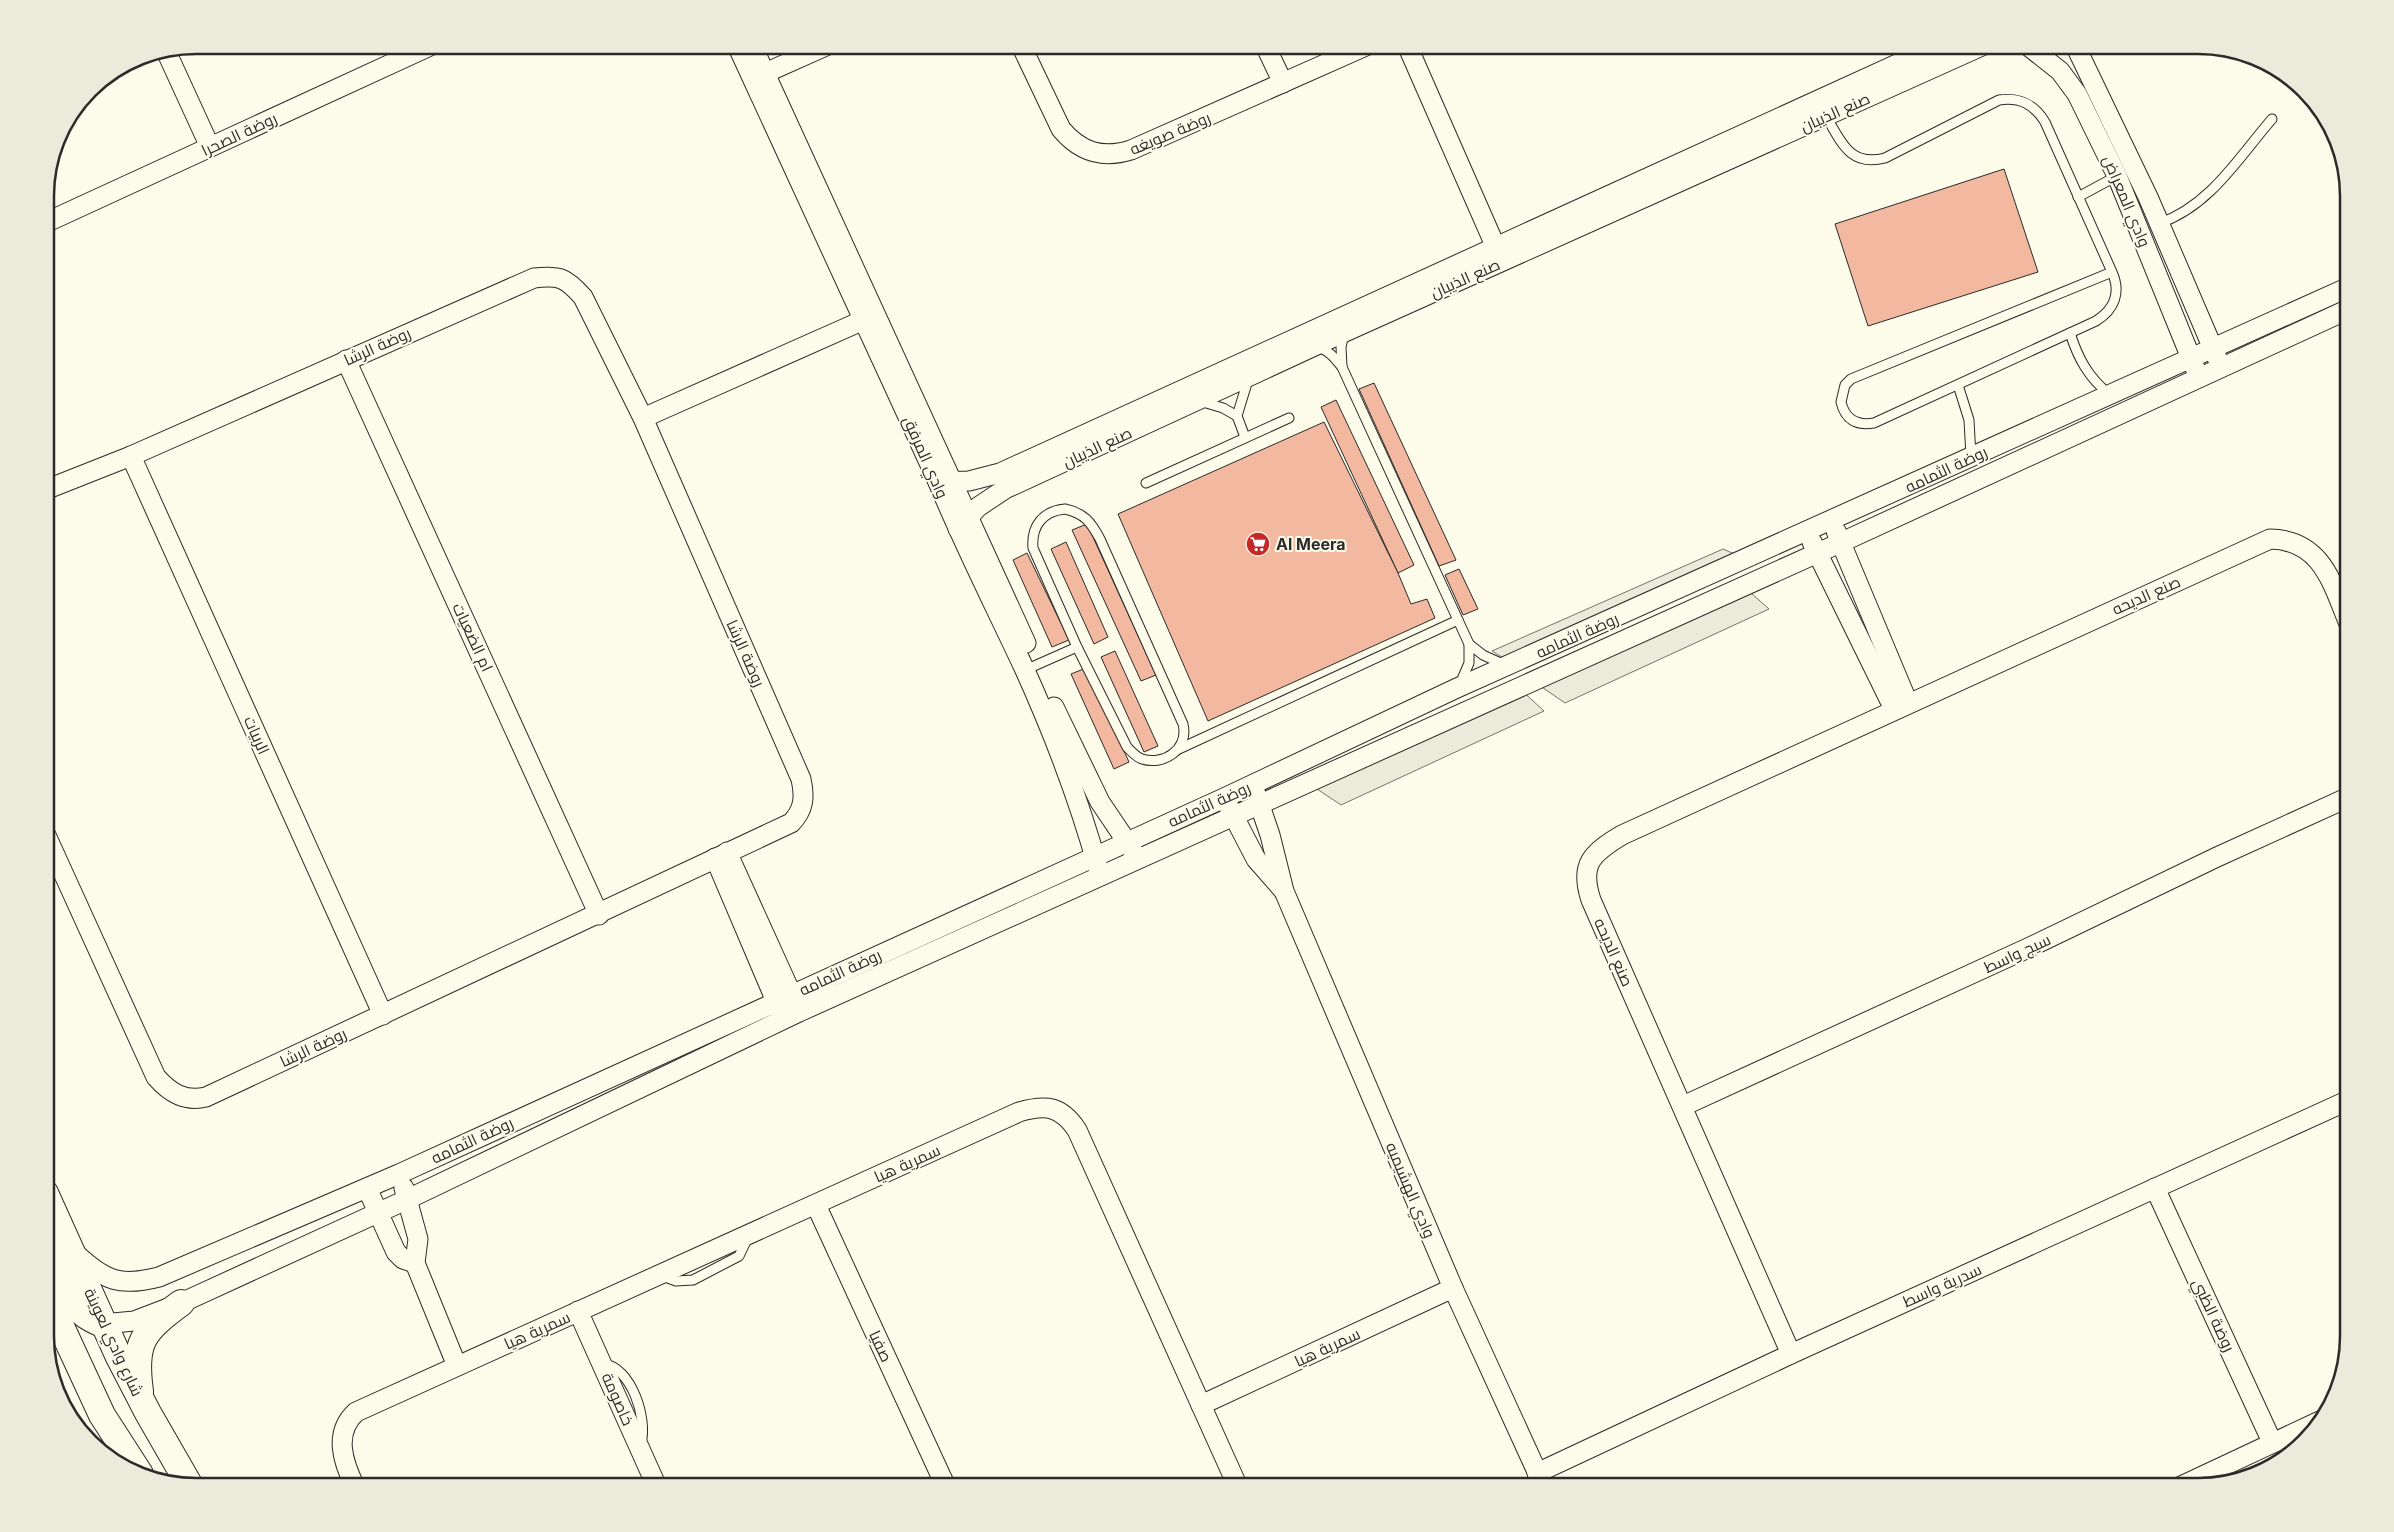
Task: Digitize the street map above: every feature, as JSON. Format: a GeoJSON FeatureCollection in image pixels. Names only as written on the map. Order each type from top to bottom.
{"type":"FeatureCollection","features":[{"type":"Feature","properties":{"kind":"main road","name":"شارع وادي لعوينة"},"geometry":{"type":"LineString","coordinates":[[54,1212],[103,1324],[141,1399],[185,1477]]}},
{"type":"Feature","properties":{"kind":"main road"},"geometry":{"type":"LineString","coordinates":[[54,1270],[69,1300],[87,1318],[103,1324]]}},
{"type":"Feature","properties":{"kind":"main road"},"geometry":{"type":"LineString","coordinates":[[141,1399],[138,1364],[143,1339],[154,1323],[181,1303]]}},
{"type":"Feature","properties":{"kind":"main road"},"geometry":{"type":"LineString","coordinates":[[54,1311],[102,1415],[134,1464]]}},
{"type":"Feature","properties":{"kind":"street","name":"روضة الصحرا"},"geometry":{"type":"LineString","coordinates":[[54,218],[384,54]]}},
{"type":"Feature","properties":{"kind":"street","name":"روضة الصحرا"},"geometry":{"type":"LineString","coordinates":[[54,206],[411,54]]}},
{"type":"Feature","properties":{"kind":"street","name":"وادي المرفق"},"geometry":{"type":"LineString","coordinates":[[744,54],[759,75]]}},
{"type":"Feature","properties":{"kind":"street","name":"وادي المرفق"},"geometry":{"type":"LineString","coordinates":[[754,54],[759,75],[962,523],[1030,668],[1096,795],[1125,841],[1139,858]]}},
{"type":"Feature","properties":{"kind":"street"},"geometry":{"type":"LineString","coordinates":[[759,75],[807,54]]}},
{"type":"Feature","properties":{"kind":"street","name":"روضة صويغه"},"geometry":{"type":"LineString","coordinates":[[1025,54],[1061,129],[1071,141],[1082,149],[1105,155],[1131,150],[1348,54]]}},
{"type":"Feature","properties":{"kind":"street"},"geometry":{"type":"LineString","coordinates":[[1269,54],[1283,83]]}},
{"type":"Feature","properties":{"kind":"street"},"geometry":{"type":"LineString","coordinates":[[1411,54],[1499,254]]}},
{"type":"Feature","properties":{"kind":"street","name":"صنع الذيبان"},"geometry":{"type":"LineString","coordinates":[[962,523],[984,502],[1004,489],[1345,332],[1499,254],[1920,54]]}},
{"type":"Feature","properties":{"kind":"street","name":"صنع الذيبان"},"geometry":{"type":"LineString","coordinates":[[945,482],[976,479],[1000,473],[1499,254],[1826,116],[1964,54]]}},
{"type":"Feature","properties":{"kind":"street","name":"وادي المعراض"},"geometry":{"type":"LineString","coordinates":[[2039,54],[2070,82],[2117,176],[2199,376]]}},
{"type":"Feature","properties":{"kind":"street","name":"وادي المعراض"},"geometry":{"type":"LineString","coordinates":[[2079,54],[2160,223],[2222,367]]}},
{"type":"Feature","properties":{"kind":"street"},"geometry":{"type":"LineString","coordinates":[[169,57],[207,142]]}},
{"type":"Feature","properties":{"kind":"street"},"geometry":{"type":"LineString","coordinates":[[2130,206],[2148,197]]}},
{"type":"Feature","properties":{"kind":"street","name":"روضة الرشا"},"geometry":{"type":"LineString","coordinates":[[54,486],[131,456],[534,278],[550,276],[560,278],[569,282],[583,297],[643,418],[797,770],[804,790],[802,808],[791,823],[599,915],[206,1097],[197,1099],[175,1094],[156,1077],[54,852]]}},
{"type":"Feature","properties":{"kind":"street","name":"روضة الثمامه"},"geometry":{"type":"LineString","coordinates":[[71,1249],[104,1277],[114,1281],[137,1282],[159,1277],[398,1174],[1125,841],[1253,785],[1457,688],[1971,458],[2191,356],[2340,291]]}},
{"type":"Feature","properties":{"kind":"street","name":"روضة الثمامه"},"geometry":{"type":"LineString","coordinates":[[103,1324],[134,1321],[181,1303],[408,1199],[791,1016],[1842,542],[2199,376],[2340,313]]}},
{"type":"Feature","properties":{"kind":"street"},"geometry":{"type":"LineString","coordinates":[[643,418],[870,317]]}},
{"type":"Feature","properties":{"kind":"street","name":"ام الضعيات"},"geometry":{"type":"LineString","coordinates":[[346,360],[599,915]]}},
{"type":"Feature","properties":{"kind":"street","name":"الربيات"},"geometry":{"type":"LineString","coordinates":[[131,456],[383,1015]]}},
{"type":"Feature","properties":{"kind":"street"},"geometry":{"type":"LineString","coordinates":[[1831,521],[1842,542],[1901,706]]}},
{"type":"Feature","properties":{"kind":"street"},"geometry":{"type":"LineString","coordinates":[[1807,532],[1901,706]]}},
{"type":"Feature","properties":{"kind":"street","name":"صنع الديحه"},"geometry":{"type":"LineString","coordinates":[[1791,1354],[1683,1106],[1590,900],[1585,874],[1589,860],[1606,844],[1622,836],[1901,706],[2270,539],[2285,540],[2298,544],[2320,562],[2329,576],[2340,602]]}},
{"type":"Feature","properties":{"kind":"street","name":"وادي المرفق"},"geometry":{"type":"LineString","coordinates":[[1030,668],[1076,798],[1100,876]]}},
{"type":"Feature","properties":{"kind":"street","name":"وادي الهشيميه"},"geometry":{"type":"LineString","coordinates":[[1253,785],[1284,891],[1452,1288],[1539,1478]]}},
{"type":"Feature","properties":{"kind":"street","name":"وادي الهشيميه"},"geometry":{"type":"LineString","coordinates":[[1224,798],[1256,858],[1284,891]]}},
{"type":"Feature","properties":{"kind":"street","name":"سيج واسط"},"geometry":{"type":"LineString","coordinates":[[1683,1106],[2019,952],[2217,857],[2340,801]]}},
{"type":"Feature","properties":{"kind":"street"},"geometry":{"type":"LineString","coordinates":[[721,855],[791,1016]]}},
{"type":"Feature","properties":{"kind":"street","name":"سدرية واسط"},"geometry":{"type":"LineString","coordinates":[[1544,1478],[1791,1354],[2340,1104]]}},
{"type":"Feature","properties":{"kind":"street","name":"سمرية هيا"},"geometry":{"type":"LineString","coordinates":[[351,1478],[343,1457],[343,1431],[348,1420],[356,1412],[1019,1112],[1044,1108],[1059,1111],[1068,1117],[1077,1130],[1234,1478]]}},
{"type":"Feature","properties":{"kind":"street"},"geometry":{"type":"LineString","coordinates":[[398,1174],[408,1199],[418,1239],[415,1263],[457,1366]]}},
{"type":"Feature","properties":{"kind":"street"},"geometry":{"type":"LineString","coordinates":[[367,1188],[396,1252],[403,1259],[415,1263]]}},
{"type":"Feature","properties":{"kind":"street","name":"روضة الظبي"},"geometry":{"type":"LineString","coordinates":[[2155,1188],[2272,1442]]}},
{"type":"Feature","properties":{"kind":"street","name":"صفيا"},"geometry":{"type":"LineString","coordinates":[[816,1205],[942,1478]]}},
{"type":"Feature","properties":{"kind":"street","name":"سمرية هيا"},"geometry":{"type":"LineString","coordinates":[[1201,1405],[1452,1288]]}},
{"type":"Feature","properties":{"kind":"street","name":"خاصومة"},"geometry":{"type":"LineString","coordinates":[[578,1311],[653,1478]]}},
{"type":"Feature","properties":{"kind":"street"},"geometry":{"type":"LineString","coordinates":[[2198,1478],[2308,1426]]}},
{"type":"Feature","properties":{"kind":"lane"},"geometry":{"type":"LineString","coordinates":[[1826,116],[1847,150],[1860,158],[1875,160],[1885,158],[1999,100],[2010,98],[2021,100],[2040,112],[2112,272],[2117,290],[2111,308],[2096,321],[1874,423],[1865,425],[1848,418],[1840,402],[1842,393],[1852,379],[2112,272]]}},
{"type":"Feature","properties":{"kind":"lane"},"geometry":{"type":"LineString","coordinates":[[2160,223],[2176,218],[2203,199],[2272,119]]}},
{"type":"Feature","properties":{"kind":"lane"},"geometry":{"type":"LineString","coordinates":[[2078,197],[2117,176]]}},
{"type":"Feature","properties":{"kind":"lane"},"geometry":{"type":"LineString","coordinates":[[1345,332],[1341,348],[1342,367],[1469,644],[1469,663],[1463,681],[1457,688]]}},
{"type":"Feature","properties":{"kind":"lane"},"geometry":{"type":"LineString","coordinates":[[2070,333],[2080,361],[2088,374],[2109,394]]}},
{"type":"Feature","properties":{"kind":"lane"},"geometry":{"type":"LineString","coordinates":[[1312,347],[1321,348],[1342,367]]}},
{"type":"Feature","properties":{"kind":"lane"},"geometry":{"type":"LineString","coordinates":[[1246,437],[1237,416],[1245,386],[1251,376]]}},
{"type":"Feature","properties":{"kind":"lane"},"geometry":{"type":"LineString","coordinates":[[1958,385],[1969,420],[1971,458]]}},
{"type":"Feature","properties":{"kind":"lane"},"geometry":{"type":"LineString","coordinates":[[1194,402],[1209,402],[1237,416]]}},
{"type":"Feature","properties":{"kind":"lane"},"geometry":{"type":"LineString","coordinates":[[1146,483],[1289,418]]}},
{"type":"Feature","properties":{"kind":"lane"},"geometry":{"type":"LineString","coordinates":[[1179,749],[1186,734],[1184,724],[1100,539],[1090,520],[1078,512],[1057,510],[1041,519],[1036,526],[1032,536],[1033,548],[1077,647],[1127,747],[1141,759],[1151,761],[1179,749],[1458,620]]}},
{"type":"Feature","properties":{"kind":"lane"},"geometry":{"type":"LineString","coordinates":[[1469,644],[1491,660],[1508,666]]}},
{"type":"Feature","properties":{"kind":"lane"},"geometry":{"type":"LineString","coordinates":[[1030,668],[1077,647]]}},
{"type":"Feature","properties":{"kind":"shaded area"},"geometry":{"type":"Polygon","coordinates":[[[1723,549],[1746,559],[1513,664],[1492,651],[1723,549]]]}},
{"type":"Feature","properties":{"kind":"shaded area"},"geometry":{"type":"Polygon","coordinates":[[[1751,593],[1769,609],[1565,703],[1533,681],[1751,593]]]}},
{"type":"Feature","properties":{"kind":"shaded area"},"geometry":{"type":"Polygon","coordinates":[[[1519,688],[1544,711],[1341,805],[1308,783],[1519,688]]]}},
{"type":"Feature","properties":{"kind":"building"},"geometry":{"type":"Polygon","coordinates":[[[2004,169],[2038,272],[1868,326],[1835,224],[2004,169]]]}},
{"type":"Feature","properties":{"kind":"building"},"geometry":{"type":"Polygon","coordinates":[[[1374,383],[1456,560],[1439,566],[1359,389],[1374,383]]]}},
{"type":"Feature","properties":{"kind":"building"},"geometry":{"type":"Polygon","coordinates":[[[1336,400],[1414,565],[1398,573],[1321,407],[1336,400]]]}},
{"type":"Feature","properties":{"kind":"building","name":"Al Meera"},"geometry":{"type":"Polygon","coordinates":[[[1324,422],[1398,573],[1411,604],[1427,599],[1435,618],[1208,721],[1118,514],[1324,422]]]}},
{"type":"Feature","properties":{"kind":"building"},"geometry":{"type":"Polygon","coordinates":[[[1087,524],[1156,675],[1141,681],[1072,530],[1087,524]]]}},
{"type":"Feature","properties":{"kind":"building"},"geometry":{"type":"Polygon","coordinates":[[[1066,542],[1108,637],[1094,644],[1051,549],[1066,542]]]}},
{"type":"Feature","properties":{"kind":"building"},"geometry":{"type":"Polygon","coordinates":[[[1027,553],[1069,640],[1052,647],[1013,560],[1027,553]]]}},
{"type":"Feature","properties":{"kind":"building"},"geometry":{"type":"Polygon","coordinates":[[[1459,569],[1478,609],[1463,615],[1445,575],[1459,569]]]}},
{"type":"Feature","properties":{"kind":"building"},"geometry":{"type":"Polygon","coordinates":[[[1115,651],[1158,746],[1144,752],[1101,657],[1115,651]]]}},
{"type":"Feature","properties":{"kind":"building"},"geometry":{"type":"Polygon","coordinates":[[[1086,668],[1129,762],[1114,769],[1071,674],[1086,668]]]}},
{"type":"Feature","properties":{"kind":"place","name":"Al Meera"},"geometry":{"type":"Point","coordinates":[1258,544]}}]}
